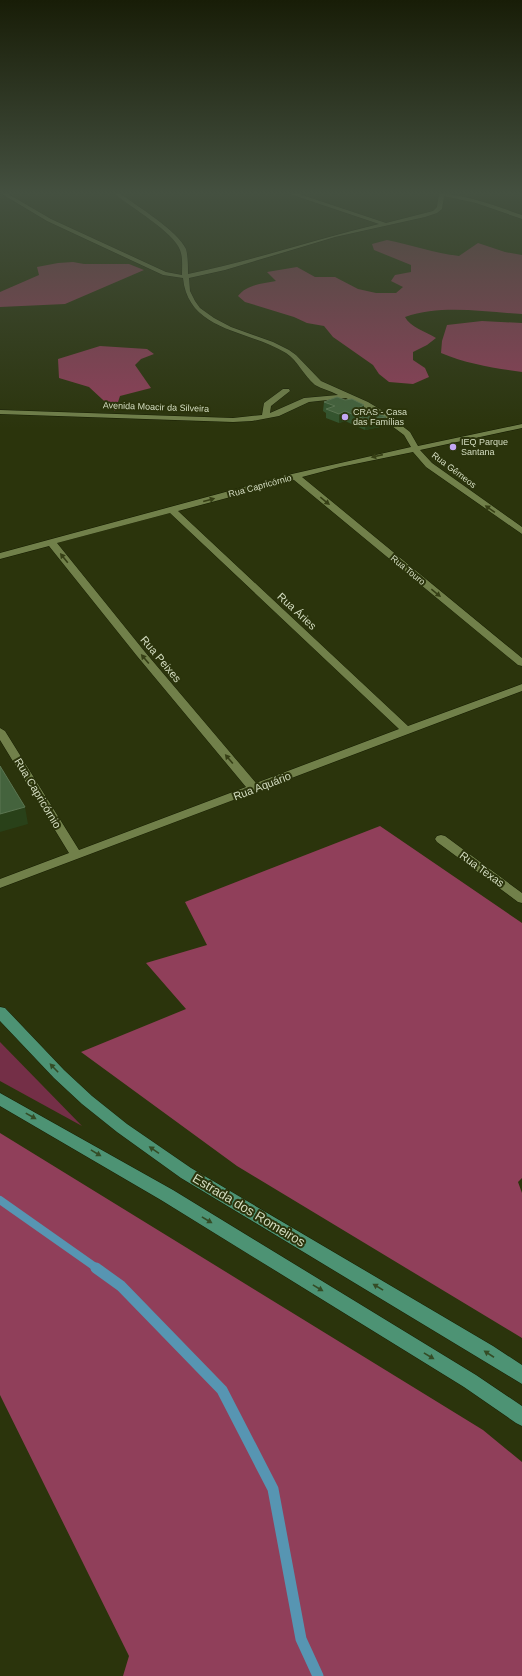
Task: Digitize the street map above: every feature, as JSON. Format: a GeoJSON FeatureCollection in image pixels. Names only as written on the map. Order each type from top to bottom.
{"type":"FeatureCollection","features":[{"type":"Feature","properties":{"kind":"main road","name":"Estrada dos Romeiros"},"geometry":{"type":"LineString","coordinates":[[0,1012],[59,1074],[87,1100],[122,1128],[186,1172],[487,1352],[522,1375]]}},
{"type":"Feature","properties":{"kind":"main road"},"geometry":{"type":"LineString","coordinates":[[0,1099],[167,1195],[470,1381],[522,1417]]}},
{"type":"Feature","properties":{"kind":"street"},"geometry":{"type":"LineString","coordinates":[[161,272],[185,277],[207,272]]}},
{"type":"Feature","properties":{"kind":"street"},"geometry":{"type":"LineString","coordinates":[[186,272],[185,277],[189,296],[192,302],[204,314],[229,328],[271,343],[294,356],[318,383],[307,400]]}},
{"type":"Feature","properties":{"kind":"street","name":"Rua Gêmeos"},"geometry":{"type":"LineString","coordinates":[[318,383],[380,413],[407,434],[424,461],[522,531]]}},
{"type":"Feature","properties":{"kind":"street"},"geometry":{"type":"LineString","coordinates":[[266,416],[267,405],[286,391]]}},
{"type":"Feature","properties":{"kind":"street","name":"Avenida Moacir da Silveira"},"geometry":{"type":"LineString","coordinates":[[0,412],[233,420],[266,416],[281,412],[307,400],[347,396]]}},
{"type":"Feature","properties":{"kind":"street","name":"Rua Capricórnio"},"geometry":{"type":"LineString","coordinates":[[0,556],[295,476],[415,448],[521,427]]}},
{"type":"Feature","properties":{"kind":"street","name":"Rua Touro"},"geometry":{"type":"LineString","coordinates":[[295,476],[522,663]]}},
{"type":"Feature","properties":{"kind":"street","name":"Rua Áries"},"geometry":{"type":"LineString","coordinates":[[172,510],[406,730]]}},
{"type":"Feature","properties":{"kind":"street","name":"Rua Peixes"},"geometry":{"type":"LineString","coordinates":[[51,542],[141,654],[254,789]]}},
{"type":"Feature","properties":{"kind":"street","name":"Rua Aquário"},"geometry":{"type":"LineString","coordinates":[[1,884],[522,687]]}},
{"type":"Feature","properties":{"kind":"street","name":"Rua Capricórnio"},"geometry":{"type":"LineString","coordinates":[[0,730],[76,855]]}},
{"type":"Feature","properties":{"kind":"street","name":"Rua Texas"},"geometry":{"type":"LineString","coordinates":[[441,839],[522,899]]}},
{"type":"Feature","properties":{"kind":"shaded area"},"geometry":{"type":"Polygon","coordinates":[[[38,272],[139,272],[65,304],[0,307],[0,292],[39,275],[38,272]]]}},
{"type":"Feature","properties":{"kind":"shaded area"},"geometry":{"type":"Polygon","coordinates":[[[267,272],[306,272],[315,277],[335,277],[358,289],[376,293],[396,293],[403,287],[391,281],[395,275],[410,272],[522,272],[522,314],[448,310],[419,313],[405,317],[410,324],[436,338],[427,345],[413,352],[413,360],[425,368],[429,377],[413,384],[389,382],[379,374],[373,365],[333,337],[324,326],[307,323],[294,317],[245,302],[238,296],[250,287],[276,281],[267,272]]]}},
{"type":"Feature","properties":{"kind":"shaded area"},"geometry":{"type":"Polygon","coordinates":[[[482,321],[522,323],[522,372],[471,363],[441,353],[442,341],[447,325],[482,321]]]}},
{"type":"Feature","properties":{"kind":"shaded area"},"geometry":{"type":"Polygon","coordinates":[[[100,346],[147,349],[154,354],[141,359],[135,365],[151,388],[120,396],[115,411],[89,387],[59,378],[58,359],[100,346]]]}},
{"type":"Feature","properties":{"kind":"shaded area"},"geometry":{"type":"Polygon","coordinates":[[[380,826],[522,923],[522,1178],[518,1182],[522,1193],[522,1338],[237,1166],[81,1052],[186,1009],[146,963],[207,945],[185,902],[380,826]]]}},
{"type":"Feature","properties":{"kind":"shaded area"},"geometry":{"type":"Polygon","coordinates":[[[0,1042],[82,1126],[0,1081],[0,1042]]]}},
{"type":"Feature","properties":{"kind":"shaded area"},"geometry":{"type":"Polygon","coordinates":[[[0,1133],[483,1430],[522,1462],[522,1676],[123,1676],[129,1656],[0,1395],[0,1133]]]}},
{"type":"Feature","properties":{"kind":"building"},"geometry":{"type":"Polygon","coordinates":[[[337,397],[345,400],[352,399],[364,405],[360,407],[386,417],[366,420],[345,411],[339,414],[326,409],[335,406],[324,402],[337,397]]]}},
{"type":"Feature","properties":{"kind":"building"},"geometry":{"type":"Polygon","coordinates":[[[0,766],[25,807],[0,814],[0,766]]]}},
{"type":"Feature","properties":{"kind":"waterway"},"geometry":{"type":"LineString","coordinates":[[0,1200],[98,1269]]}},
{"type":"Feature","properties":{"kind":"waterway"},"geometry":{"type":"LineString","coordinates":[[96,1268],[121,1286],[222,1390],[273,1489],[301,1639],[318,1676]]}},
{"type":"Feature","properties":{"kind":"place","name":"CRAS - Casa das Famílias"},"geometry":{"type":"Point","coordinates":[345,417]}},
{"type":"Feature","properties":{"kind":"place","name":"IEQ Parque Santana"},"geometry":{"type":"Point","coordinates":[453,447]}}]}
